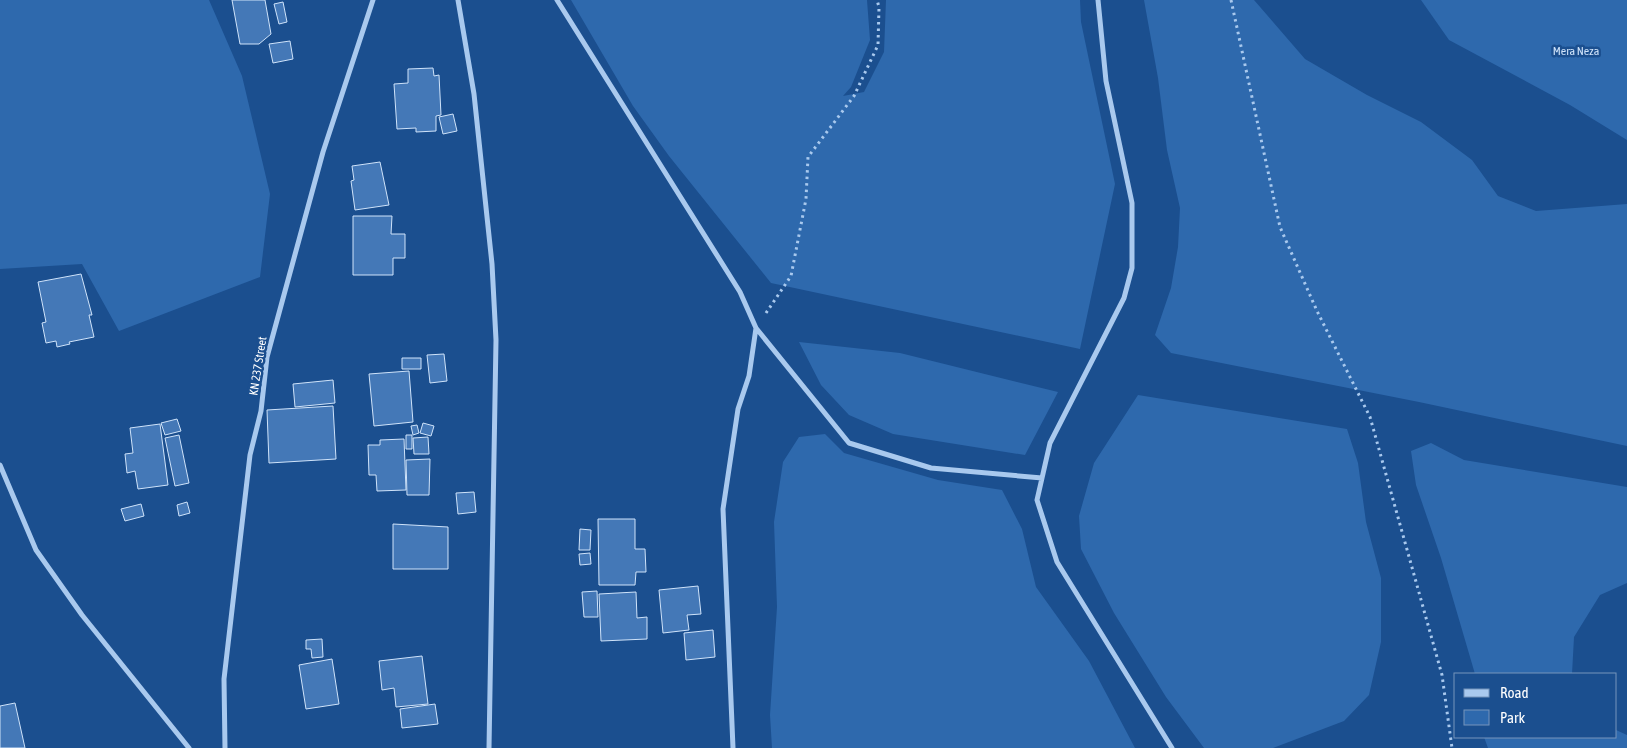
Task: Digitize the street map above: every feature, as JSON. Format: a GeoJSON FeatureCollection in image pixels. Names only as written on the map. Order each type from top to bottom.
{"type":"FeatureCollection","features":[{"type":"Feature","properties":{"kind":"street","name":"KN 237 Street"},"geometry":{"type":"LineString","coordinates":[[225,748],[224,679],[250,455],[261,411],[267,357],[323,152],[374,0]]}},
{"type":"Feature","properties":{"kind":"street"},"geometry":{"type":"LineString","coordinates":[[458,0],[474,94],[492,264],[496,340],[489,748]]}},
{"type":"Feature","properties":{"kind":"street"},"geometry":{"type":"LineString","coordinates":[[557,0],[740,292],[756,328],[849,443],[931,468],[1042,478]]}},
{"type":"Feature","properties":{"kind":"street"},"geometry":{"type":"LineString","coordinates":[[1098,0],[1106,81],[1132,203],[1132,268],[1124,298],[1050,444],[1037,500],[1057,562],[1172,748]]}},
{"type":"Feature","properties":{"kind":"street"},"geometry":{"type":"LineString","coordinates":[[733,748],[723,509],[738,409],[749,376],[756,328]]}},
{"type":"Feature","properties":{"kind":"street"},"geometry":{"type":"LineString","coordinates":[[0,465],[36,550],[82,615],[189,748]]}},
{"type":"Feature","properties":{"kind":"path"},"geometry":{"type":"LineString","coordinates":[[756,328],[791,276],[806,200],[808,157],[854,96],[878,45],[879,7],[877,0]]}},
{"type":"Feature","properties":{"kind":"path"},"geometry":{"type":"LineString","coordinates":[[1231,0],[1280,227],[1318,311],[1370,417],[1442,675],[1452,748]]}},
{"type":"Feature","properties":{"kind":"green space"},"geometry":{"type":"Polygon","coordinates":[[[0,0],[209,0],[242,76],[270,194],[260,277],[119,331],[82,264],[0,269],[0,0]]]}},
{"type":"Feature","properties":{"kind":"green space"},"geometry":{"type":"Polygon","coordinates":[[[571,0],[867,0],[870,40],[851,87],[843,96],[864,92],[884,52],[886,0],[1080,0],[1081,22],[1115,184],[1080,349],[771,283],[669,156],[633,106],[571,0]]]}},
{"type":"Feature","properties":{"kind":"green space"},"geometry":{"type":"Polygon","coordinates":[[[1144,0],[1254,0],[1305,59],[1367,95],[1421,122],[1472,160],[1498,196],[1536,211],[1627,204],[1627,446],[1419,402],[1171,353],[1155,335],[1171,288],[1178,247],[1180,208],[1167,150],[1158,78],[1144,0]]]}},
{"type":"Feature","properties":{"kind":"green space","name":"Mera Neza"},"geometry":{"type":"Polygon","coordinates":[[[1421,0],[1627,0],[1627,140],[1570,105],[1449,40],[1421,0]]]}},
{"type":"Feature","properties":{"kind":"green space"},"geometry":{"type":"Polygon","coordinates":[[[799,342],[900,353],[1058,392],[1025,455],[893,434],[849,415],[821,385],[799,342]]]}},
{"type":"Feature","properties":{"kind":"green space"},"geometry":{"type":"Polygon","coordinates":[[[1138,395],[1347,429],[1358,463],[1366,522],[1381,578],[1381,642],[1369,695],[1344,721],[1273,748],[1204,748],[1166,697],[1114,613],[1081,549],[1079,516],[1094,463],[1138,395]]]}},
{"type":"Feature","properties":{"kind":"green space"},"geometry":{"type":"Polygon","coordinates":[[[825,434],[844,453],[938,480],[1002,490],[1022,529],[1036,587],[1089,661],[1135,748],[772,748],[770,715],[777,607],[774,522],[783,462],[799,437],[825,434]]]}},
{"type":"Feature","properties":{"kind":"green space"},"geometry":{"type":"Polygon","coordinates":[[[1431,443],[1464,460],[1627,487],[1627,583],[1600,595],[1574,637],[1572,673],[1475,673],[1441,558],[1416,485],[1411,451],[1431,443]]]}},
{"type":"Feature","properties":{"kind":"green space"},"geometry":{"type":"Polygon","coordinates":[[[1617,730],[1627,735],[1627,748],[1488,748],[1484,738],[1617,738],[1617,730]]]}},
{"type":"Feature","properties":{"kind":"building"},"geometry":{"type":"Polygon","coordinates":[[[232,0],[265,0],[271,34],[259,44],[240,44],[232,0]]]}},
{"type":"Feature","properties":{"kind":"building"},"geometry":{"type":"Polygon","coordinates":[[[283,2],[287,22],[279,24],[274,4],[283,2]]]}},
{"type":"Feature","properties":{"kind":"building"},"geometry":{"type":"Polygon","coordinates":[[[290,41],[293,59],[273,63],[269,44],[290,41]]]}},
{"type":"Feature","properties":{"kind":"building"},"geometry":{"type":"Polygon","coordinates":[[[433,68],[434,76],[439,75],[441,115],[436,116],[436,131],[416,132],[416,128],[397,129],[394,84],[408,83],[408,69],[433,68]]]}},
{"type":"Feature","properties":{"kind":"building"},"geometry":{"type":"Polygon","coordinates":[[[453,114],[457,131],[443,134],[439,117],[453,114]]]}},
{"type":"Feature","properties":{"kind":"building"},"geometry":{"type":"Polygon","coordinates":[[[380,162],[389,205],[355,210],[351,181],[354,180],[352,166],[380,162]]]}},
{"type":"Feature","properties":{"kind":"building"},"geometry":{"type":"Polygon","coordinates":[[[353,216],[392,216],[391,234],[405,234],[405,258],[393,258],[393,275],[353,275],[353,216]]]}},
{"type":"Feature","properties":{"kind":"building"},"geometry":{"type":"Polygon","coordinates":[[[81,274],[92,315],[89,315],[94,337],[69,342],[70,344],[57,347],[56,341],[46,343],[42,323],[46,322],[38,282],[81,274]]]}},
{"type":"Feature","properties":{"kind":"building"},"geometry":{"type":"Polygon","coordinates":[[[444,354],[447,381],[430,383],[427,355],[444,354]]]}},
{"type":"Feature","properties":{"kind":"building"},"geometry":{"type":"Polygon","coordinates":[[[402,358],[421,358],[421,369],[402,369],[402,358]]]}},
{"type":"Feature","properties":{"kind":"building"},"geometry":{"type":"Polygon","coordinates":[[[409,371],[413,422],[374,426],[369,374],[409,371]]]}},
{"type":"Feature","properties":{"kind":"building"},"geometry":{"type":"Polygon","coordinates":[[[333,380],[335,403],[295,407],[293,384],[333,380]]]}},
{"type":"Feature","properties":{"kind":"building"},"geometry":{"type":"Polygon","coordinates":[[[333,406],[336,459],[269,463],[267,410],[333,406]]]}},
{"type":"Feature","properties":{"kind":"building"},"geometry":{"type":"Polygon","coordinates":[[[177,419],[181,431],[165,435],[161,423],[177,419]]]}},
{"type":"Feature","properties":{"kind":"building"},"geometry":{"type":"Polygon","coordinates":[[[423,423],[434,426],[431,436],[420,433],[423,423]]]}},
{"type":"Feature","properties":{"kind":"building"},"geometry":{"type":"Polygon","coordinates":[[[160,424],[168,485],[138,489],[135,471],[127,473],[125,454],[133,453],[130,428],[160,424]]]}},
{"type":"Feature","properties":{"kind":"building"},"geometry":{"type":"Polygon","coordinates":[[[417,425],[419,433],[413,435],[411,426],[417,425]]]}},
{"type":"Feature","properties":{"kind":"building"},"geometry":{"type":"Polygon","coordinates":[[[179,435],[189,483],[175,486],[165,438],[179,435]]]}},
{"type":"Feature","properties":{"kind":"building"},"geometry":{"type":"Polygon","coordinates":[[[406,435],[412,435],[412,449],[406,449],[406,435]]]}},
{"type":"Feature","properties":{"kind":"building"},"geometry":{"type":"Polygon","coordinates":[[[428,437],[429,454],[414,454],[413,438],[428,437]]]}},
{"type":"Feature","properties":{"kind":"building"},"geometry":{"type":"Polygon","coordinates":[[[404,439],[406,490],[377,491],[376,475],[369,475],[368,445],[380,445],[380,440],[404,439]]]}},
{"type":"Feature","properties":{"kind":"building"},"geometry":{"type":"Polygon","coordinates":[[[430,459],[429,495],[407,495],[406,460],[430,459]]]}},
{"type":"Feature","properties":{"kind":"building"},"geometry":{"type":"Polygon","coordinates":[[[474,492],[476,512],[458,514],[456,493],[474,492]]]}},
{"type":"Feature","properties":{"kind":"building"},"geometry":{"type":"Polygon","coordinates":[[[187,502],[190,513],[179,516],[177,505],[187,502]]]}},
{"type":"Feature","properties":{"kind":"building"},"geometry":{"type":"Polygon","coordinates":[[[141,504],[144,516],[125,521],[121,509],[141,504]]]}},
{"type":"Feature","properties":{"kind":"building"},"geometry":{"type":"Polygon","coordinates":[[[598,519],[635,519],[635,549],[645,549],[646,572],[636,572],[635,585],[599,585],[598,519]]]}},
{"type":"Feature","properties":{"kind":"building"},"geometry":{"type":"Polygon","coordinates":[[[393,524],[448,527],[448,569],[393,569],[393,524]]]}},
{"type":"Feature","properties":{"kind":"building"},"geometry":{"type":"Polygon","coordinates":[[[580,529],[591,530],[590,550],[579,550],[580,529]]]}},
{"type":"Feature","properties":{"kind":"building"},"geometry":{"type":"Polygon","coordinates":[[[590,553],[591,564],[580,565],[579,554],[590,553]]]}},
{"type":"Feature","properties":{"kind":"building"},"geometry":{"type":"Polygon","coordinates":[[[698,586],[701,614],[687,615],[689,630],[663,633],[659,590],[698,586]]]}},
{"type":"Feature","properties":{"kind":"building"},"geometry":{"type":"Polygon","coordinates":[[[597,591],[598,617],[584,617],[582,592],[597,591]]]}},
{"type":"Feature","properties":{"kind":"building"},"geometry":{"type":"Polygon","coordinates":[[[636,592],[637,618],[647,617],[647,639],[601,641],[599,594],[636,592]]]}},
{"type":"Feature","properties":{"kind":"building"},"geometry":{"type":"Polygon","coordinates":[[[713,630],[715,657],[686,660],[684,633],[713,630]]]}},
{"type":"Feature","properties":{"kind":"building"},"geometry":{"type":"Polygon","coordinates":[[[322,639],[323,657],[312,658],[311,649],[306,649],[306,640],[322,639]]]}},
{"type":"Feature","properties":{"kind":"building"},"geometry":{"type":"Polygon","coordinates":[[[422,656],[428,704],[396,707],[394,688],[382,690],[379,661],[422,656]]]}},
{"type":"Feature","properties":{"kind":"building"},"geometry":{"type":"Polygon","coordinates":[[[332,659],[339,704],[306,709],[299,665],[332,659]]]}},
{"type":"Feature","properties":{"kind":"building"},"geometry":{"type":"Polygon","coordinates":[[[15,703],[25,748],[0,748],[0,706],[15,703]]]}},
{"type":"Feature","properties":{"kind":"building"},"geometry":{"type":"Polygon","coordinates":[[[435,704],[438,724],[402,728],[400,709],[435,704]]]}}]}
